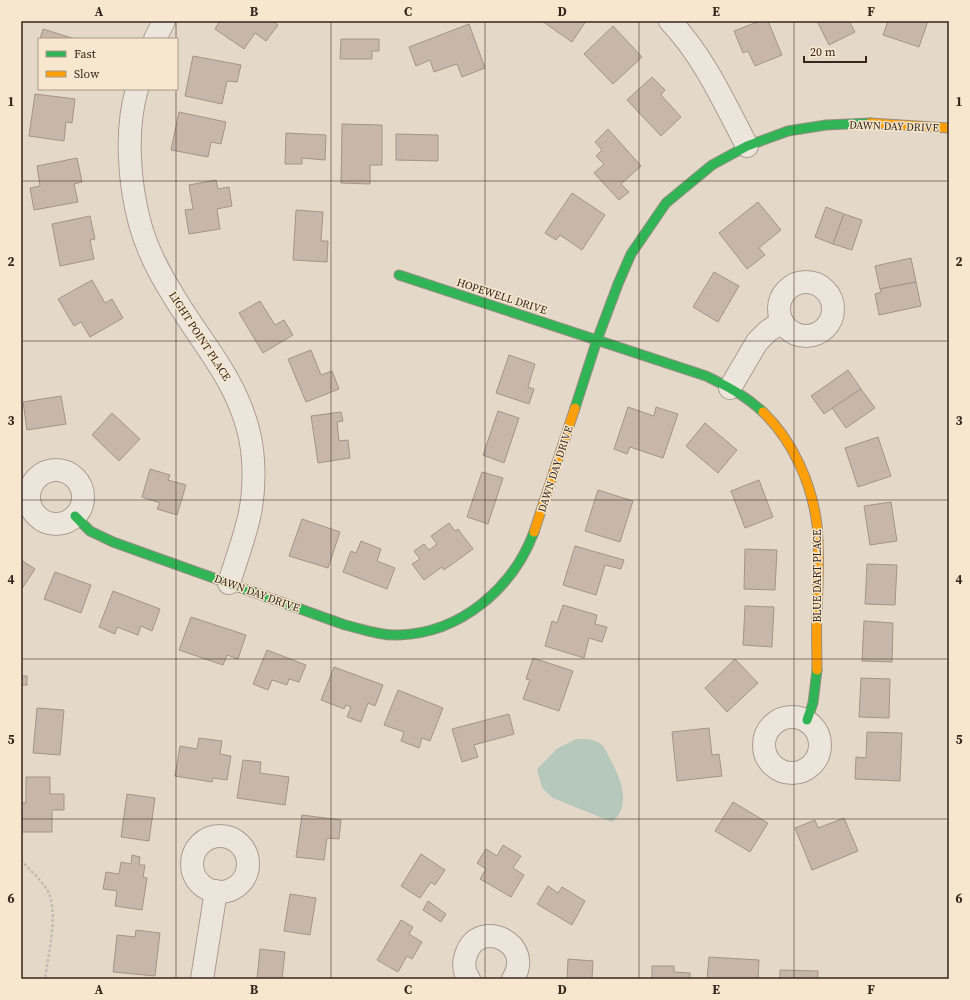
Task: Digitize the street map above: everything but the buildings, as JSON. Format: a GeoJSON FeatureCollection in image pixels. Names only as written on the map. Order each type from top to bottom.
{"type":"FeatureCollection","features":[{"type":"Feature","properties":{"kind":"street"},"geometry":{"type":"LineString","coordinates":[[156,38],[164,21]]}},
{"type":"Feature","properties":{"kind":"street"},"geometry":{"type":"LineString","coordinates":[[670,21],[686,38],[708,70],[747,146]]}},
{"type":"Feature","properties":{"kind":"street","name":"LIGHT POINT PLACE"},"geometry":{"type":"LineString","coordinates":[[137,90],[130,127],[130,159],[140,224],[153,258],[172,295],[227,376],[241,407],[248,430],[252,455],[253,477],[250,513],[229,583]]}},
{"type":"Feature","properties":{"kind":"street","name":"DAWN DAY DRIVE"},"geometry":{"type":"LineString","coordinates":[[75,516],[90,531],[113,542],[345,625],[371,632],[398,635],[429,631],[454,622],[481,606],[502,587],[518,565],[531,540],[597,340],[618,284],[632,254],[646,230],[666,203],[712,165],[747,146],[788,131],[826,125],[877,123],[949,128]]}},
{"type":"Feature","properties":{"kind":"street","name":"HOPEWELL DRIVE"},"geometry":{"type":"LineString","coordinates":[[399,275],[597,340]]}},
{"type":"Feature","properties":{"kind":"street"},"geometry":{"type":"LineString","coordinates":[[730,388],[757,342],[768,331],[782,322]]}},
{"type":"Feature","properties":{"kind":"street","name":"BLUE DART PLACE"},"geometry":{"type":"LineString","coordinates":[[597,340],[706,376],[730,388],[755,404],[770,419],[783,436],[793,453],[812,498],[816,523],[818,570],[816,681],[813,703],[807,720]]}},
{"type":"Feature","properties":{"kind":"street"},"geometry":{"type":"LineString","coordinates":[[202,979],[216,892]]}},
{"type":"Feature","properties":{"kind":"street"},"geometry":{"type":"LineString","coordinates":[[469,979],[464,966],[464,957],[468,949],[478,940],[490,936],[499,937],[507,941],[514,948],[518,956],[518,965],[513,979]]}},
{"type":"Feature","properties":{"kind":"path"},"geometry":{"type":"LineString","coordinates":[[21,860],[46,888],[52,901],[53,918],[45,979]]}},
{"type":"Feature","properties":{"kind":"shaded area"},"geometry":{"type":"Polygon","coordinates":[[[576,739],[594,740],[600,743],[606,750],[618,775],[623,792],[622,808],[612,822],[553,798],[542,788],[537,769],[558,748],[576,739]]]}},
{"type":"Feature","properties":{"kind":"traffic: fast"},"geometry":{"type":"LineString","coordinates":[[575,408],[597,340],[631,254],[666,203],[712,165],[747,146],[788,131],[826,125],[870,123]]}},
{"type":"Feature","properties":{"kind":"traffic: fast"},"geometry":{"type":"LineString","coordinates":[[399,275],[706,376],[736,392],[763,412]]}},
{"type":"Feature","properties":{"kind":"traffic: fast"},"geometry":{"type":"LineString","coordinates":[[75,516],[90,531],[113,542],[345,625],[372,632],[392,635],[422,632],[443,626],[482,604],[498,589],[513,571],[525,552],[534,532]]}},
{"type":"Feature","properties":{"kind":"traffic: fast"},"geometry":{"type":"LineString","coordinates":[[807,720],[813,703],[817,670]]}},
{"type":"Feature","properties":{"kind":"traffic: slow"},"geometry":{"type":"LineString","coordinates":[[870,123],[949,128]]}},
{"type":"Feature","properties":{"kind":"traffic: slow"},"geometry":{"type":"LineString","coordinates":[[534,532],[575,408]]}},
{"type":"Feature","properties":{"kind":"traffic: slow"},"geometry":{"type":"LineString","coordinates":[[763,412],[774,424],[792,450],[806,479],[811,494],[817,525],[819,558],[817,670]]}}]}
